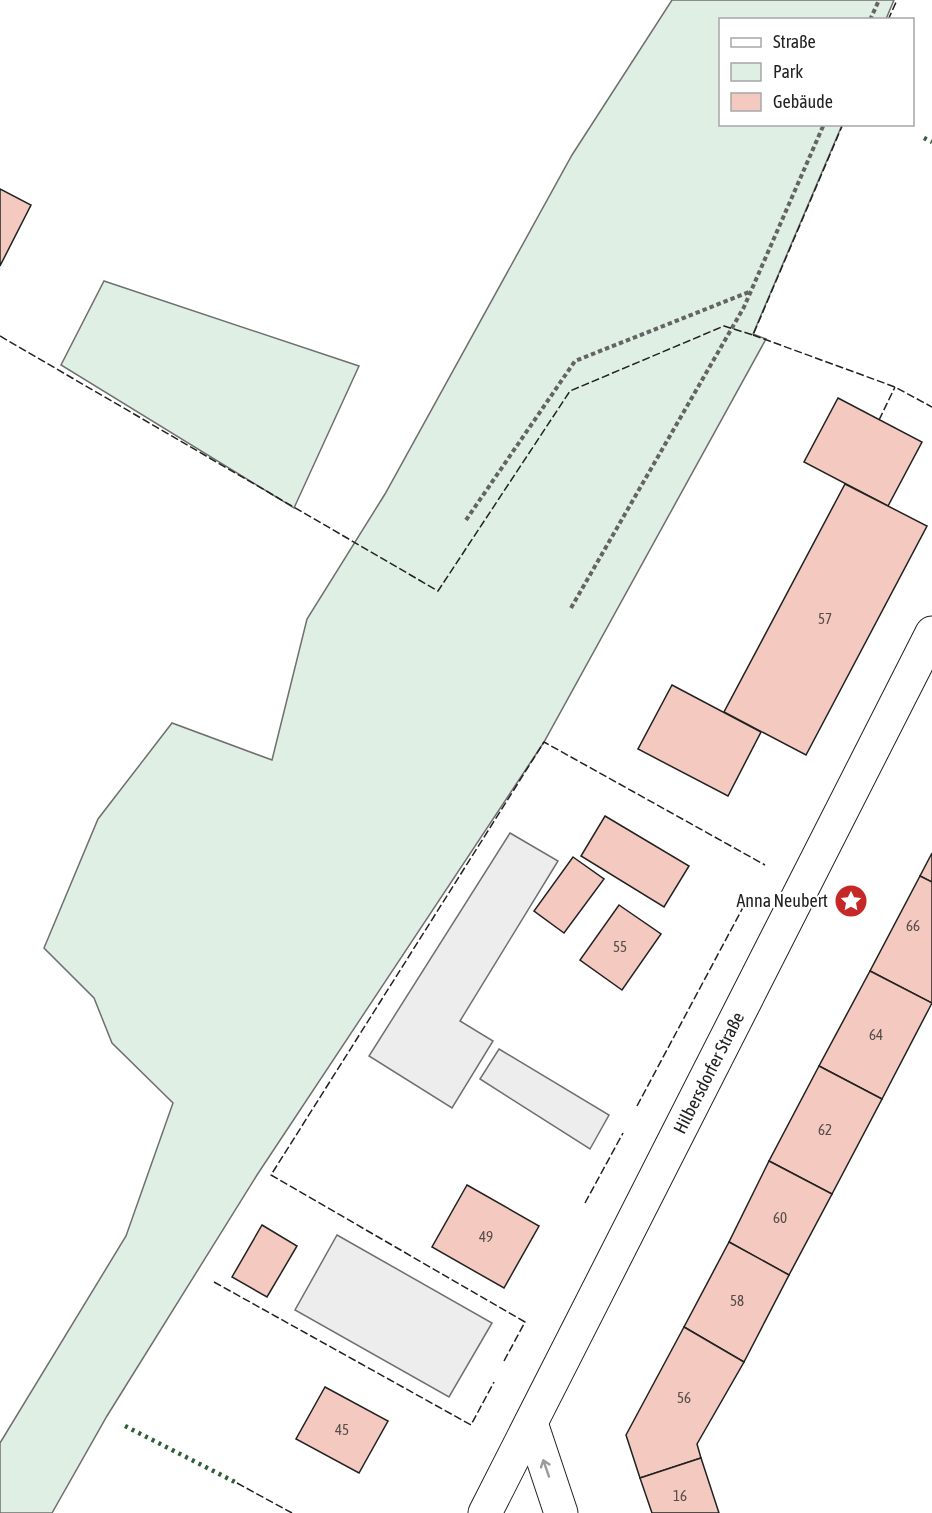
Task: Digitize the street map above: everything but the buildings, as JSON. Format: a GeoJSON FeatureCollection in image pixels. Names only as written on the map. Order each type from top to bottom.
{"type":"FeatureCollection","features":[{"type":"Feature","properties":{"kind":"street","name":"Hilbersdorfer Straße"},"geometry":{"type":"LineString","coordinates":[[485,1513],[932,633]]}},
{"type":"Feature","properties":{"kind":"street"},"geometry":{"type":"LineString","coordinates":[[531,1423],[561,1513]]}},
{"type":"Feature","properties":{"kind":"path"},"geometry":{"type":"LineString","coordinates":[[871,18],[879,0]]}},
{"type":"Feature","properties":{"kind":"path"},"geometry":{"type":"LineString","coordinates":[[571,608],[744,307],[823,126]]}},
{"type":"Feature","properties":{"kind":"path"},"geometry":{"type":"LineString","coordinates":[[466,520],[575,361],[750,292]]}},
{"type":"Feature","properties":{"kind":"green space"},"geometry":{"type":"Polygon","coordinates":[[[672,0],[894,0],[886,18],[719,18],[719,126],[842,126],[753,334],[766,339],[544,742],[257,1175],[107,1416],[52,1513],[0,1513],[0,1443],[126,1236],[173,1103],[112,1043],[94,998],[44,948],[98,819],[172,723],[272,760],[307,619],[385,494],[572,155],[672,0]]]}},
{"type":"Feature","properties":{"kind":"green space"},"geometry":{"type":"Polygon","coordinates":[[[104,281],[359,366],[294,508],[61,365],[104,281]]]}},
{"type":"Feature","properties":{"kind":"shaded area"},"geometry":{"type":"Polygon","coordinates":[[[510,833],[558,861],[460,1021],[493,1041],[452,1108],[369,1056],[510,833]]]}},
{"type":"Feature","properties":{"kind":"shaded area"},"geometry":{"type":"Polygon","coordinates":[[[499,1049],[609,1115],[590,1149],[480,1079],[499,1049]]]}},
{"type":"Feature","properties":{"kind":"shaded area"},"geometry":{"type":"Polygon","coordinates":[[[337,1235],[492,1323],[449,1397],[295,1310],[337,1235]]]}},
{"type":"Feature","properties":{"kind":"hedge"},"geometry":{"type":"LineString","coordinates":[[924,138],[932,142]]}},
{"type":"Feature","properties":{"kind":"hedge"},"geometry":{"type":"LineString","coordinates":[[125,1426],[237,1483]]}},
{"type":"Feature","properties":{"kind":"fence"},"geometry":{"type":"LineString","coordinates":[[889,18],[897,0]]}},
{"type":"Feature","properties":{"kind":"fence"},"geometry":{"type":"LineString","coordinates":[[0,336],[438,591],[570,391],[724,326],[753,335],[842,126]]}},
{"type":"Feature","properties":{"kind":"fence"},"geometry":{"type":"LineString","coordinates":[[753,335],[895,387],[932,407]]}},
{"type":"Feature","properties":{"kind":"fence"},"geometry":{"type":"LineString","coordinates":[[879,420],[895,387]]}},
{"type":"Feature","properties":{"kind":"fence"},"geometry":{"type":"LineString","coordinates":[[504,1361],[525,1322],[271,1175],[544,742],[765,865]]}},
{"type":"Feature","properties":{"kind":"fence"},"geometry":{"type":"LineString","coordinates":[[637,1106],[748,898]]}},
{"type":"Feature","properties":{"kind":"fence"},"geometry":{"type":"LineString","coordinates":[[585,1203],[623,1133]]}},
{"type":"Feature","properties":{"kind":"fence"},"geometry":{"type":"LineString","coordinates":[[214,1282],[471,1425],[494,1382]]}},
{"type":"Feature","properties":{"kind":"fence"},"geometry":{"type":"LineString","coordinates":[[237,1483],[292,1513]]}},
{"type":"Feature","properties":{"kind":"place","name":"Anna Neubert"},"geometry":{"type":"Point","coordinates":[851,901]}}]}
